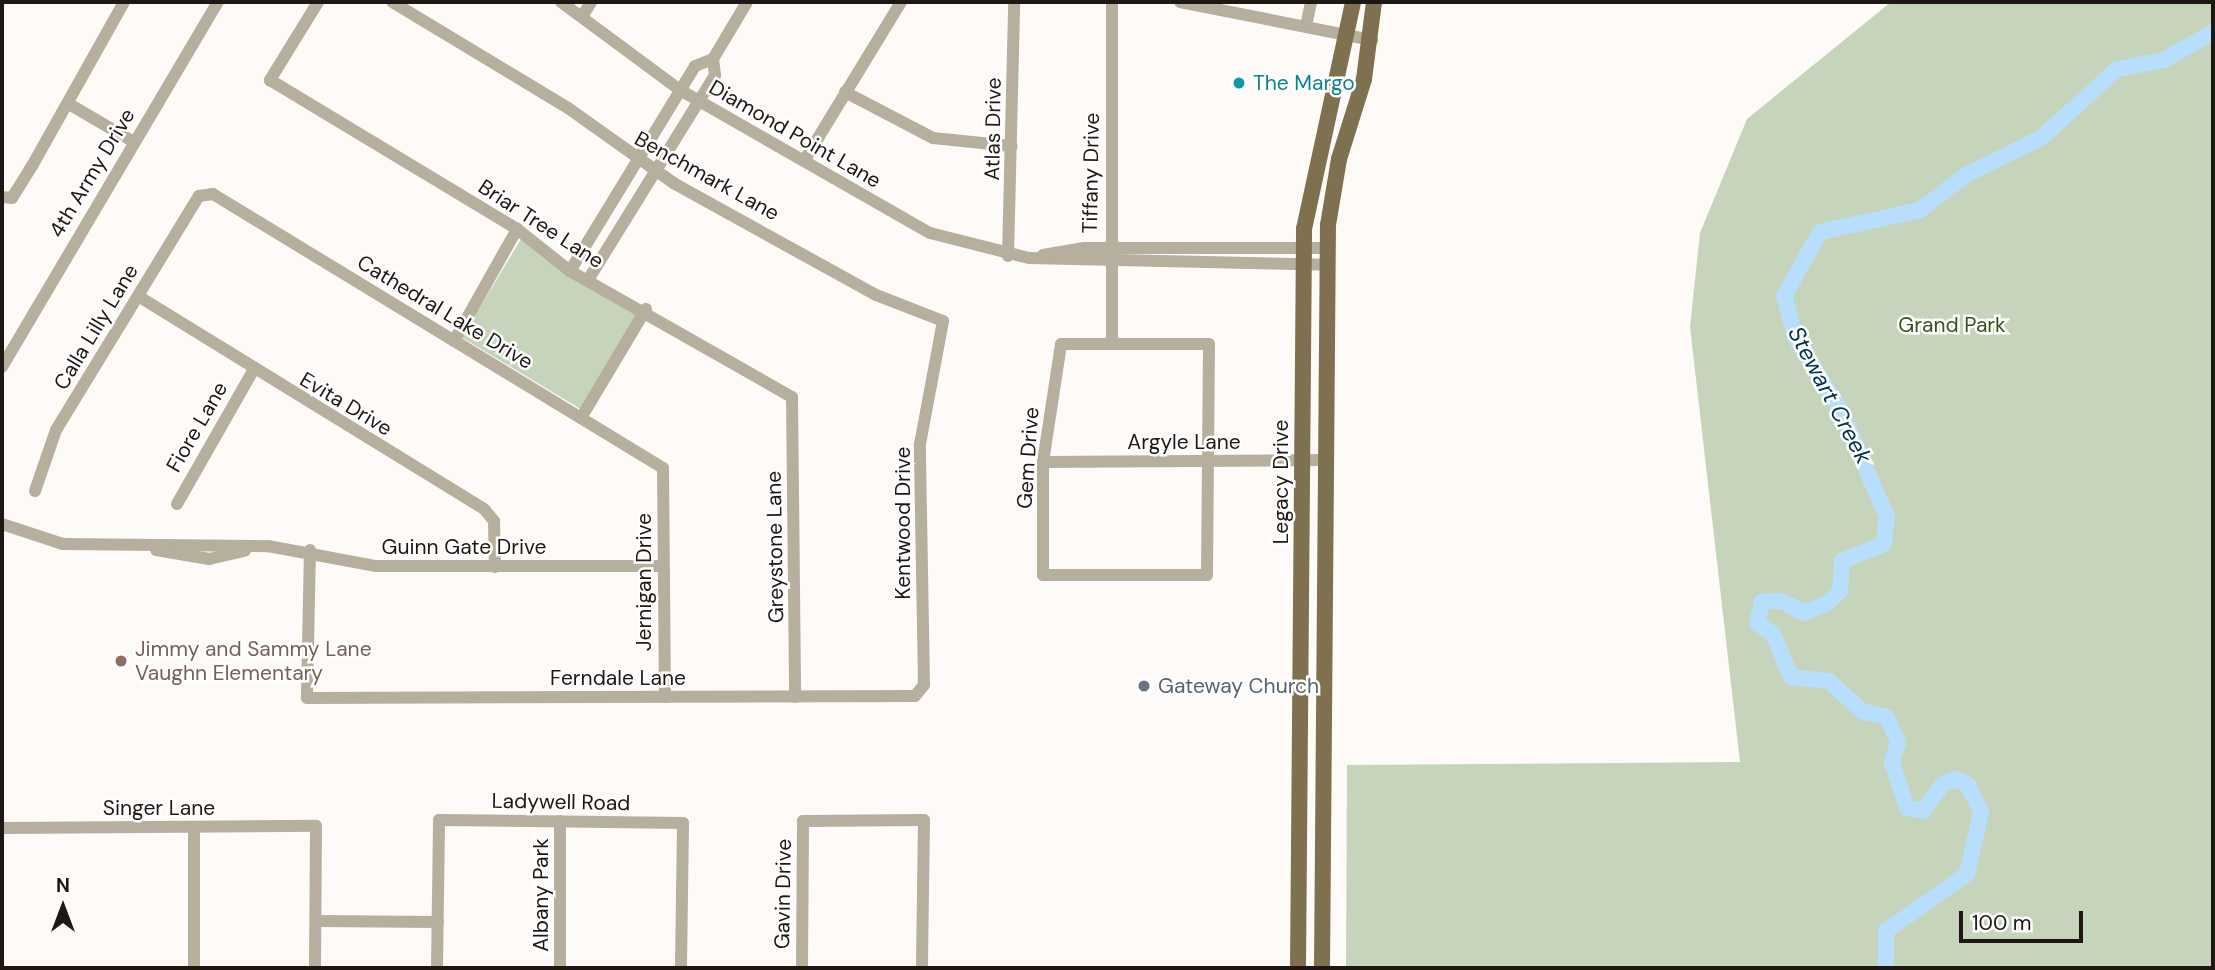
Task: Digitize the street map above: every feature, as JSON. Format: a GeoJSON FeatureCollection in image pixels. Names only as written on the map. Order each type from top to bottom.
{"type":"FeatureCollection","features":[{"type":"Feature","properties":{"kind":"main road","name":"Legacy Drive"},"geometry":{"type":"LineString","coordinates":[[1298,968],[1303,265],[1314,162],[1349,36],[1353,2]]}},
{"type":"Feature","properties":{"kind":"main road","name":"Legacy Drive"},"geometry":{"type":"LineString","coordinates":[[1322,968],[1327,248],[1334,180],[1372,40],[1374,2]]}},
{"type":"Feature","properties":{"kind":"main road"},"geometry":{"type":"LineString","coordinates":[[1299,758],[1322,758]]}},
{"type":"Feature","properties":{"kind":"street"},"geometry":{"type":"LineString","coordinates":[[7,197],[69,104],[124,2]]}},
{"type":"Feature","properties":{"kind":"street","name":"4th Army Drive"},"geometry":{"type":"LineString","coordinates":[[2,367],[218,2]]}},
{"type":"Feature","properties":{"kind":"street","name":"Briar Tree Lane"},"geometry":{"type":"LineString","coordinates":[[318,2],[270,79],[517,229],[570,271],[646,309],[792,397]]}},
{"type":"Feature","properties":{"kind":"street","name":"Benchmark Lane"},"geometry":{"type":"LineString","coordinates":[[392,2],[568,108],[640,162],[876,295],[943,321]]}},
{"type":"Feature","properties":{"kind":"street","name":"Diamond Point Lane"},"geometry":{"type":"LineString","coordinates":[[561,2],[583,15],[680,90],[930,233],[1008,256],[1030,258],[1108,264],[1327,265]]}},
{"type":"Feature","properties":{"kind":"street"},"geometry":{"type":"LineString","coordinates":[[583,15],[591,2]]}},
{"type":"Feature","properties":{"kind":"street"},"geometry":{"type":"LineString","coordinates":[[570,271],[640,162],[695,66],[713,59],[747,2]]}},
{"type":"Feature","properties":{"kind":"street"},"geometry":{"type":"LineString","coordinates":[[804,161],[901,2]]}},
{"type":"Feature","properties":{"kind":"street","name":"Atlas Drive"},"geometry":{"type":"LineString","coordinates":[[1008,256],[1014,2]]}},
{"type":"Feature","properties":{"kind":"street","name":"Tiffany Drive"},"geometry":{"type":"LineString","coordinates":[[1112,2],[1108,248],[1112,344]]}},
{"type":"Feature","properties":{"kind":"street"},"geometry":{"type":"LineString","coordinates":[[1180,2],[1372,40]]}},
{"type":"Feature","properties":{"kind":"street"},"geometry":{"type":"LineString","coordinates":[[1306,26],[1311,2]]}},
{"type":"Feature","properties":{"kind":"street"},"geometry":{"type":"LineString","coordinates":[[588,280],[715,75],[713,59]]}},
{"type":"Feature","properties":{"kind":"street"},"geometry":{"type":"LineString","coordinates":[[845,92],[933,138],[1012,146]]}},
{"type":"Feature","properties":{"kind":"street"},"geometry":{"type":"LineString","coordinates":[[69,104],[134,142]]}},
{"type":"Feature","properties":{"kind":"street","name":"Calla Lilly Lane"},"geometry":{"type":"LineString","coordinates":[[35,491],[56,430],[205,193]]}},
{"type":"Feature","properties":{"kind":"street","name":"Cathedral Lake Drive"},"geometry":{"type":"LineString","coordinates":[[205,193],[663,468]]}},
{"type":"Feature","properties":{"kind":"street"},"geometry":{"type":"LineString","coordinates":[[454,341],[517,229]]}},
{"type":"Feature","properties":{"kind":"street","name":"Diamond Point Lane"},"geometry":{"type":"LineString","coordinates":[[1030,258],[1108,248],[1327,248]]}},
{"type":"Feature","properties":{"kind":"street","name":"Evita Drive"},"geometry":{"type":"LineString","coordinates":[[138,296],[253,371],[484,509],[494,521],[495,567]]}},
{"type":"Feature","properties":{"kind":"street"},"geometry":{"type":"LineString","coordinates":[[581,418],[646,309]]}},
{"type":"Feature","properties":{"kind":"street","name":"Kentwood Drive"},"geometry":{"type":"LineString","coordinates":[[924,685],[920,444],[943,321]]}},
{"type":"Feature","properties":{"kind":"street","name":"Gem Drive"},"geometry":{"type":"LineString","coordinates":[[1112,344],[1061,344],[1043,462],[1043,575],[1207,575],[1208,461]]}},
{"type":"Feature","properties":{"kind":"street"},"geometry":{"type":"LineString","coordinates":[[1112,344],[1209,344],[1208,461]]}},
{"type":"Feature","properties":{"kind":"street","name":"Fiore Lane"},"geometry":{"type":"LineString","coordinates":[[177,504],[253,371]]}},
{"type":"Feature","properties":{"kind":"street","name":"Greystone Lane"},"geometry":{"type":"LineString","coordinates":[[792,397],[795,697]]}},
{"type":"Feature","properties":{"kind":"street","name":"Argyle Lane"},"geometry":{"type":"LineString","coordinates":[[1043,462],[1325,460]]}},
{"type":"Feature","properties":{"kind":"street","name":"Jernigan Drive"},"geometry":{"type":"LineString","coordinates":[[663,468],[665,697]]}},
{"type":"Feature","properties":{"kind":"street","name":"Guinn Gate Drive"},"geometry":{"type":"LineString","coordinates":[[2,524],[63,544],[146,547],[268,546],[310,550],[376,566],[663,566]]}},
{"type":"Feature","properties":{"kind":"street","name":"Ferndale Lane"},"geometry":{"type":"LineString","coordinates":[[310,550],[307,698],[915,696],[924,685]]}},
{"type":"Feature","properties":{"kind":"street","name":"Ladywell Road"},"geometry":{"type":"LineString","coordinates":[[438,922],[439,820],[683,822],[681,968]]}},
{"type":"Feature","properties":{"kind":"street","name":"Gavin Drive"},"geometry":{"type":"LineString","coordinates":[[802,968],[803,821],[924,820],[922,968]]}},
{"type":"Feature","properties":{"kind":"street","name":"Albany Park"},"geometry":{"type":"LineString","coordinates":[[560,821],[560,968]]}},
{"type":"Feature","properties":{"kind":"street","name":"Singer Lane"},"geometry":{"type":"LineString","coordinates":[[2,828],[316,826],[316,921]]}},
{"type":"Feature","properties":{"kind":"street"},"geometry":{"type":"LineString","coordinates":[[194,827],[194,968]]}},
{"type":"Feature","properties":{"kind":"street"},"geometry":{"type":"LineString","coordinates":[[315,968],[316,921],[438,922],[437,968]]}},
{"type":"Feature","properties":{"kind":"green space","name":"Grand Park"},"geometry":{"type":"Polygon","coordinates":[[[1891,2],[2213,2],[2213,968],[1346,968],[1347,765],[1740,762],[1690,327],[1700,233],[1747,119],[1891,2]]]}},
{"type":"Feature","properties":{"kind":"green space"},"geometry":{"type":"Polygon","coordinates":[[[521,239],[639,310],[580,409],[462,338],[521,239]]]}},
{"type":"Feature","properties":{"kind":"waterway","name":"Stewart Creek"},"geometry":{"type":"LineString","coordinates":[[1886,968],[1886,931],[1967,874],[1981,812],[1968,785],[1956,779],[1943,784],[1923,811],[1907,808],[1892,762],[1898,742],[1887,717],[1862,711],[1829,681],[1791,677],[1773,634],[1757,623],[1762,602],[1782,601],[1804,613],[1827,603],[1840,591],[1842,561],[1884,544],[1887,517],[1840,409],[1796,339],[1784,296],[1820,232],[1920,210],[1966,175],[2041,138],[2117,69],[2164,60],[2213,32]]}},
{"type":"Feature","properties":{"kind":"place","name":"The Margo"},"geometry":{"type":"Point","coordinates":[1239,83]}},
{"type":"Feature","properties":{"kind":"place","name":"Jimmy and Sammy Lane Vaughn Elementary"},"geometry":{"type":"Point","coordinates":[121,661]}},
{"type":"Feature","properties":{"kind":"place","name":"Gateway Church"},"geometry":{"type":"Point","coordinates":[1144,686]}}]}
